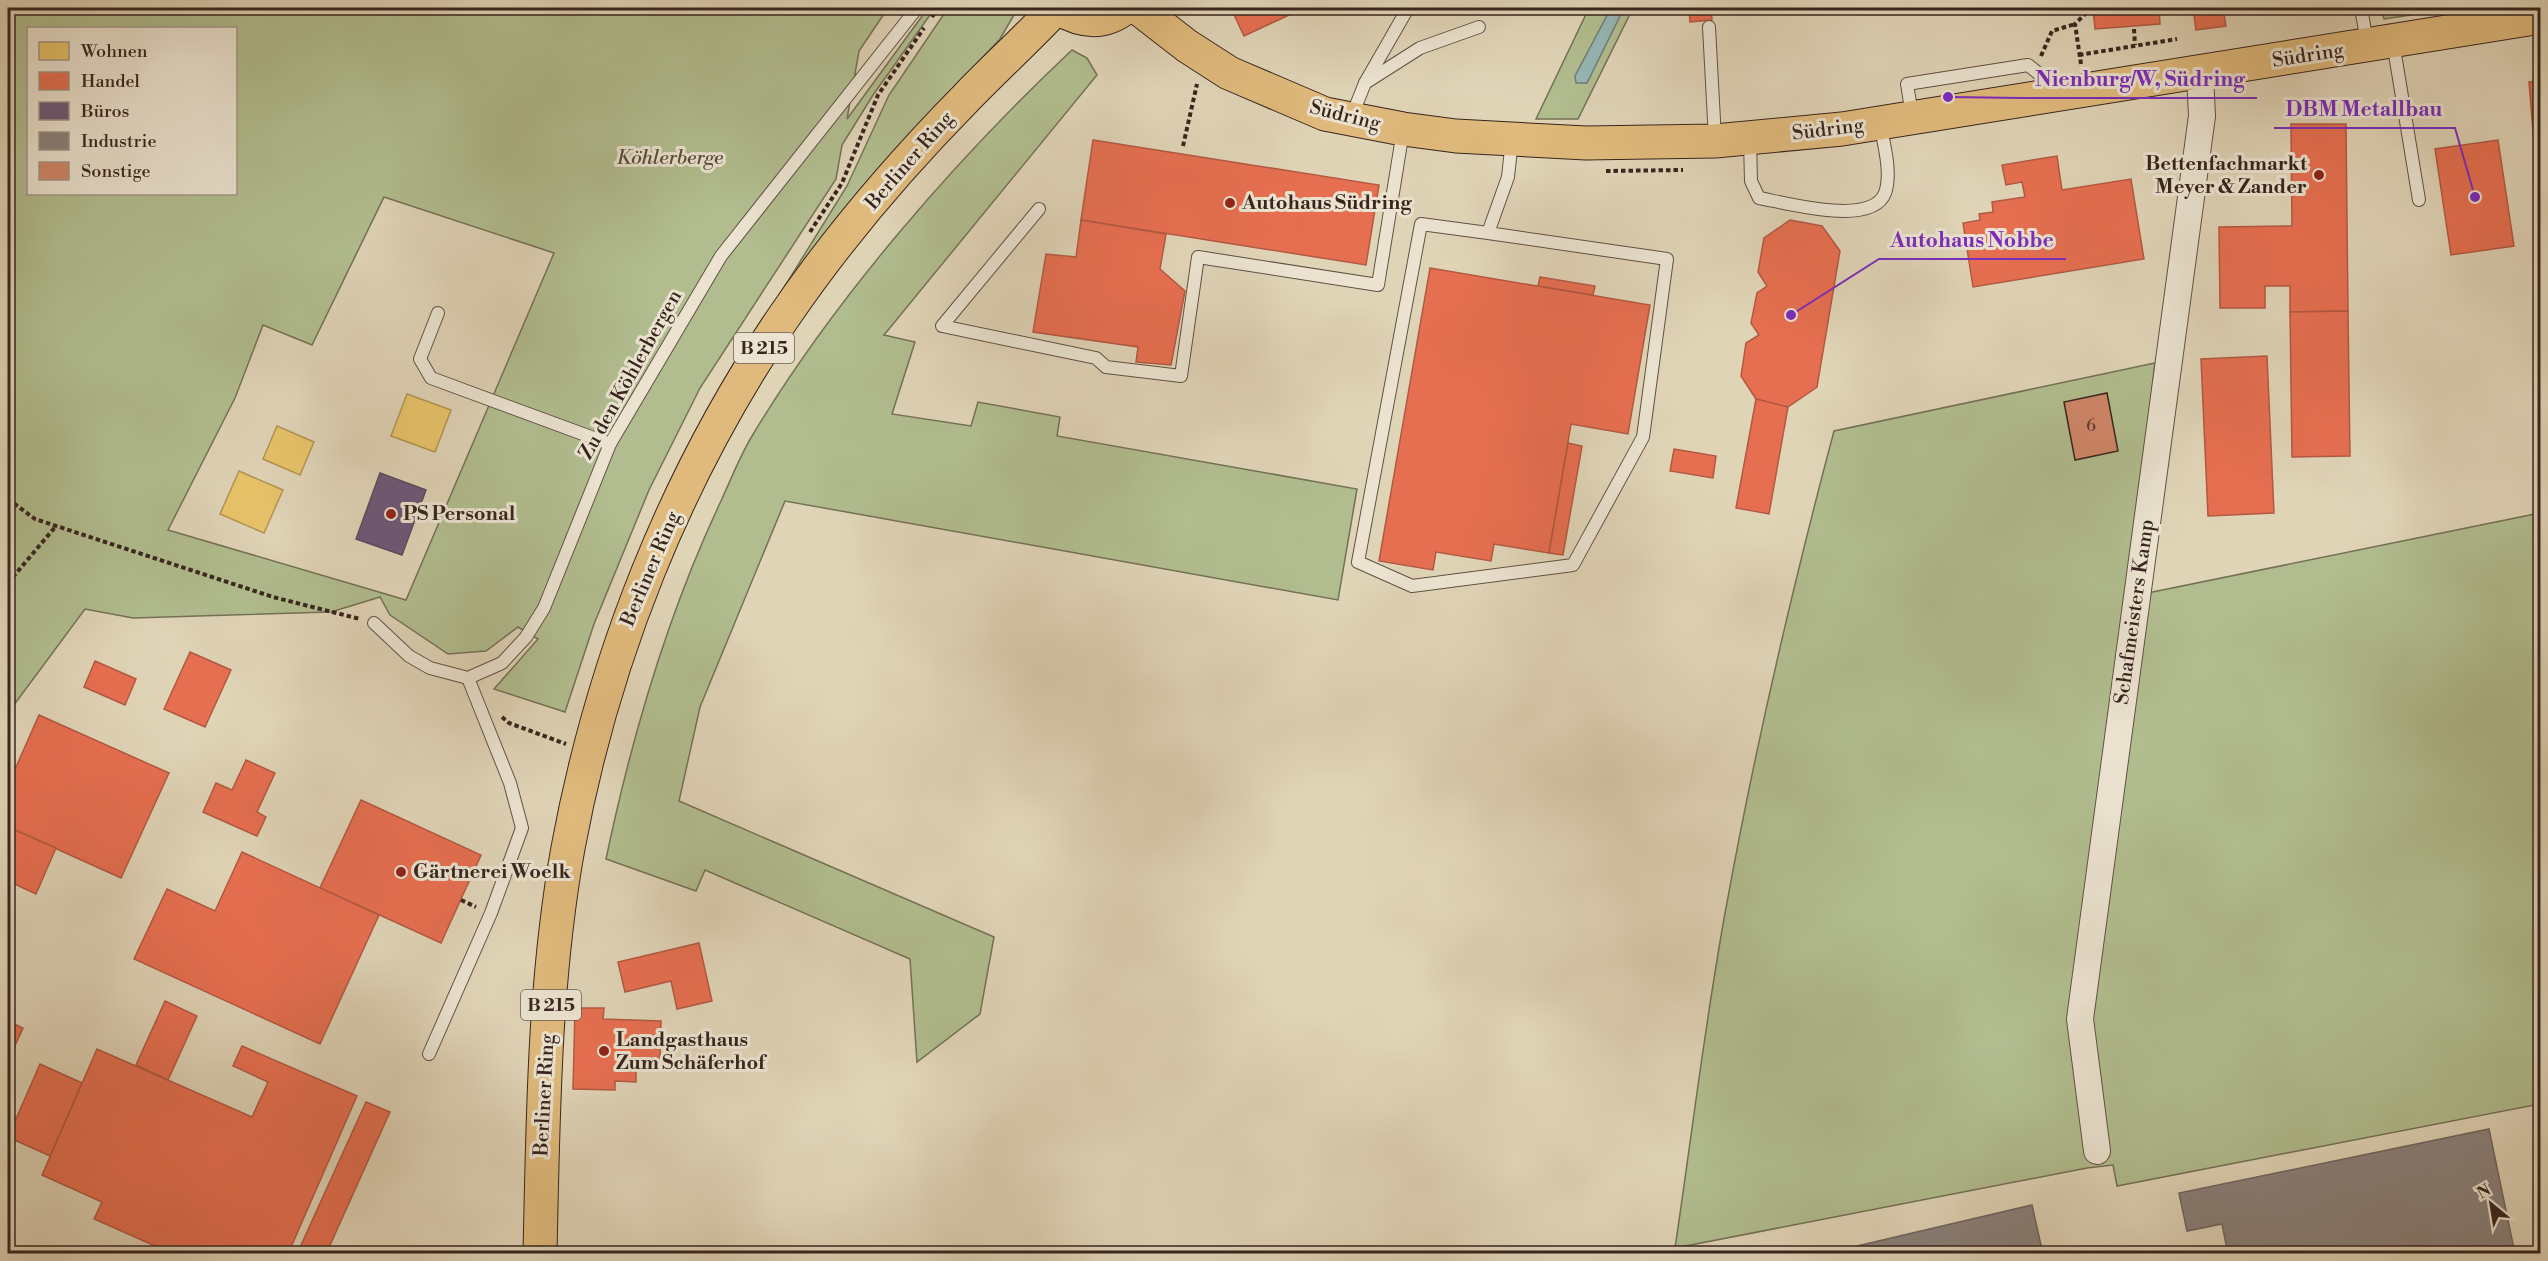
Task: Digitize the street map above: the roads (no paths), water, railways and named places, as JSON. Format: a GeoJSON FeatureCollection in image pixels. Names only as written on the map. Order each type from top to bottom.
{"type":"FeatureCollection","features":[{"type":"Feature","properties":{"kind":"main road"},"geometry":{"type":"LineString","coordinates":[[1057,8],[1075,18],[1095,21],[1115,16],[1125,8]]}},
{"type":"Feature","properties":{"kind":"main road","name":"Berliner Ring"},"geometry":{"type":"LineString","coordinates":[[540,1254],[543,1099],[555,939],[568,849],[590,748],[626,628],[655,553],[718,420],[796,300],[923,144],[1057,8]]}},
{"type":"Feature","properties":{"kind":"main road","name":"Südring"},"geometry":{"type":"LineString","coordinates":[[1138,8],[1187,46],[1229,73],[1292,102],[1351,120],[1404,129],[1586,143],[1715,141],[1880,123],[2200,74],[2541,18]]}},
{"type":"Feature","properties":{"kind":"street","name":"Schafmeisters Kamp"},"geometry":{"type":"LineString","coordinates":[[2097,1151],[2080,1019],[2201,127],[2203,99],[2200,74]]}},
{"type":"Feature","properties":{"kind":"lane","name":"Zu den Köhlerbergen"},"geometry":{"type":"LineString","coordinates":[[468,678],[501,663],[532,627],[544,608],[610,444],[721,256],[917,8]]}},
{"type":"Feature","properties":{"kind":"lane"},"geometry":{"type":"LineString","coordinates":[[1351,120],[1365,83],[1408,8]]}},
{"type":"Feature","properties":{"kind":"lane"},"geometry":{"type":"LineString","coordinates":[[2361,8],[2380,44],[2419,200]]}},
{"type":"Feature","properties":{"kind":"lane"},"geometry":{"type":"LineString","coordinates":[[1365,83],[1420,48],[1479,27]]}},
{"type":"Feature","properties":{"kind":"lane"},"geometry":{"type":"LineString","coordinates":[[1709,27],[1715,141]]}},
{"type":"Feature","properties":{"kind":"lane"},"geometry":{"type":"LineString","coordinates":[[1912,118],[1907,84],[2028,65],[2043,77],[2047,97]]}},
{"type":"Feature","properties":{"kind":"lane"},"geometry":{"type":"LineString","coordinates":[[1750,138],[1751,181],[1759,198],[1833,211],[1867,210],[1882,199],[1886,191],[1885,152],[1880,123]]}},
{"type":"Feature","properties":{"kind":"lane"},"geometry":{"type":"LineString","coordinates":[[1039,209],[942,326],[1096,358],[1106,367],[1181,376],[1198,257],[1378,285],[1404,129]]}},
{"type":"Feature","properties":{"kind":"lane"},"geometry":{"type":"LineString","coordinates":[[1488,233],[1508,177],[1512,139]]}},
{"type":"Feature","properties":{"kind":"lane"},"geometry":{"type":"LineString","coordinates":[[1421,224],[1488,233],[1667,259],[1643,437],[1573,564],[1413,586],[1359,562],[1421,224]]}},
{"type":"Feature","properties":{"kind":"lane"},"geometry":{"type":"LineString","coordinates":[[438,313],[420,359],[431,378],[610,444]]}},
{"type":"Feature","properties":{"kind":"lane"},"geometry":{"type":"LineString","coordinates":[[374,623],[409,656],[430,668],[468,678],[510,783],[522,828],[491,913],[429,1053]]}},
{"type":"Feature","properties":{"kind":"water"},"geometry":{"type":"Polygon","coordinates":[[[1611,8],[1624,8],[1587,83],[1576,83],[1575,76],[1611,8]]]}},
{"type":"Feature","properties":{"kind":"place","name":"Nienburg/W, Südring"},"geometry":{"type":"Point","coordinates":[1948,97]}},
{"type":"Feature","properties":{"kind":"place","name":"Bettenfachmarkt Meyer & Zander"},"geometry":{"type":"Point","coordinates":[2319,175]}},
{"type":"Feature","properties":{"kind":"place","name":"DBM Metallbau"},"geometry":{"type":"Point","coordinates":[2475,197]}},
{"type":"Feature","properties":{"kind":"place","name":"Autohaus Südring"},"geometry":{"type":"Point","coordinates":[1230,203]}},
{"type":"Feature","properties":{"kind":"place","name":"Autohaus Nobbe"},"geometry":{"type":"Point","coordinates":[1791,315]}},
{"type":"Feature","properties":{"kind":"place","name":"PS Personal"},"geometry":{"type":"Point","coordinates":[391,514]}},
{"type":"Feature","properties":{"kind":"place","name":"Gärtnerei Woelk"},"geometry":{"type":"Point","coordinates":[401,872]}},
{"type":"Feature","properties":{"kind":"place","name":"Landgasthaus Zum Schäferhof"},"geometry":{"type":"Point","coordinates":[604,1051]}},
{"type":"Feature","properties":{"kind":"park label","name":"Köhlerberge"},"geometry":{"type":"Point","coordinates":[670,158]}}]}
